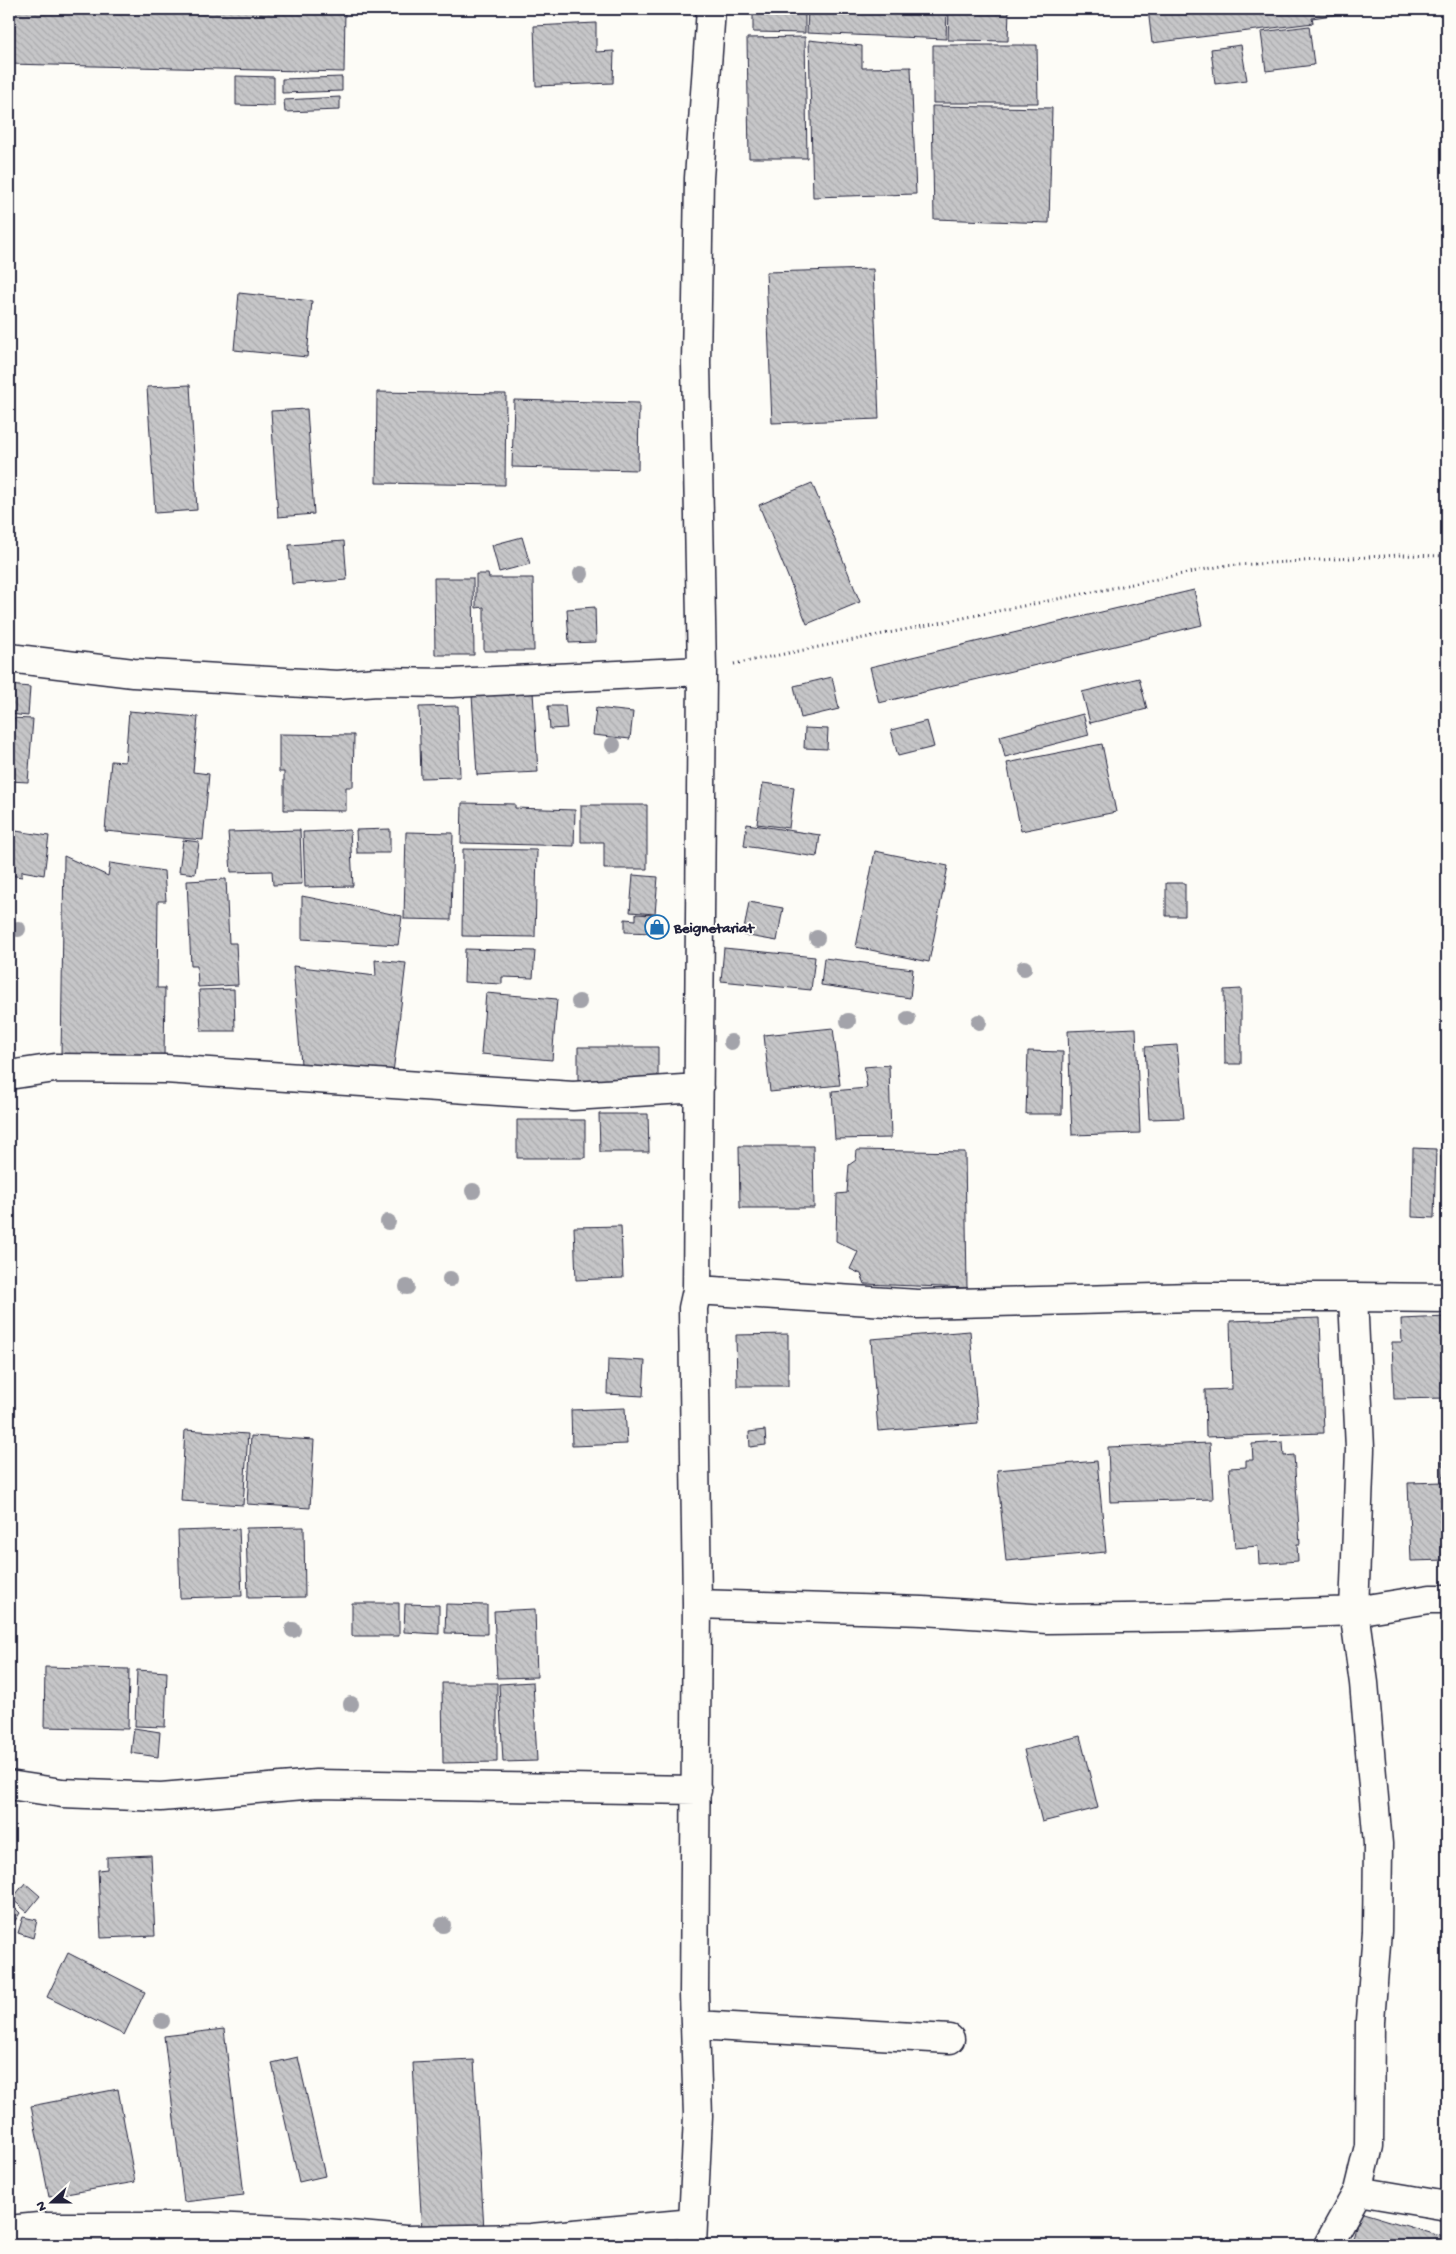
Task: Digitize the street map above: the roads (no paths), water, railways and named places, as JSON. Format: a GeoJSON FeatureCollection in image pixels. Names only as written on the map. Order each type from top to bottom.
{"type":"FeatureCollection","features":[{"type":"Feature","properties":{"kind":"street"},"geometry":{"type":"LineString","coordinates":[[9,2230],[39,2228],[118,2237],[211,2227],[304,2231],[406,2240],[693,2234],[698,2116],[695,2025],[697,1604],[693,1308],[697,1290],[702,671],[696,363],[699,178],[711,9]]}},
{"type":"Feature","properties":{"kind":"street"},"geometry":{"type":"LineString","coordinates":[[9,658],[133,673],[337,684],[377,682],[452,683],[702,671]]}},
{"type":"Feature","properties":{"kind":"street"},"geometry":{"type":"LineString","coordinates":[[9,1075],[55,1068],[165,1069],[573,1096],[699,1088]]}},
{"type":"Feature","properties":{"kind":"street"},"geometry":{"type":"LineString","coordinates":[[697,1290],[918,1304],[1194,1297],[1353,1296],[1447,1298]]}},
{"type":"Feature","properties":{"kind":"street"},"geometry":{"type":"LineString","coordinates":[[1328,2245],[1358,2192],[1369,2146],[1370,2021],[1377,1931],[1378,1844],[1364,1683],[1354,1611],[1360,1449],[1353,1296]]}},
{"type":"Feature","properties":{"kind":"street"},"geometry":{"type":"LineString","coordinates":[[697,1604],[904,1610],[1047,1619],[1199,1618],[1354,1611],[1430,1599],[1447,1599]]}},
{"type":"Feature","properties":{"kind":"street"},"geometry":{"type":"LineString","coordinates":[[9,1785],[62,1793],[161,1797],[316,1784],[697,1790]]}},
{"type":"Feature","properties":{"kind":"street"},"geometry":{"type":"LineString","coordinates":[[695,2025],[950,2039]]}},
{"type":"Feature","properties":{"kind":"street"},"geometry":{"type":"LineString","coordinates":[[1358,2192],[1447,2206]]}},
{"type":"Feature","properties":{"kind":"place","name":"Beignetariat"},"geometry":{"type":"Point","coordinates":[657,927]}}]}
